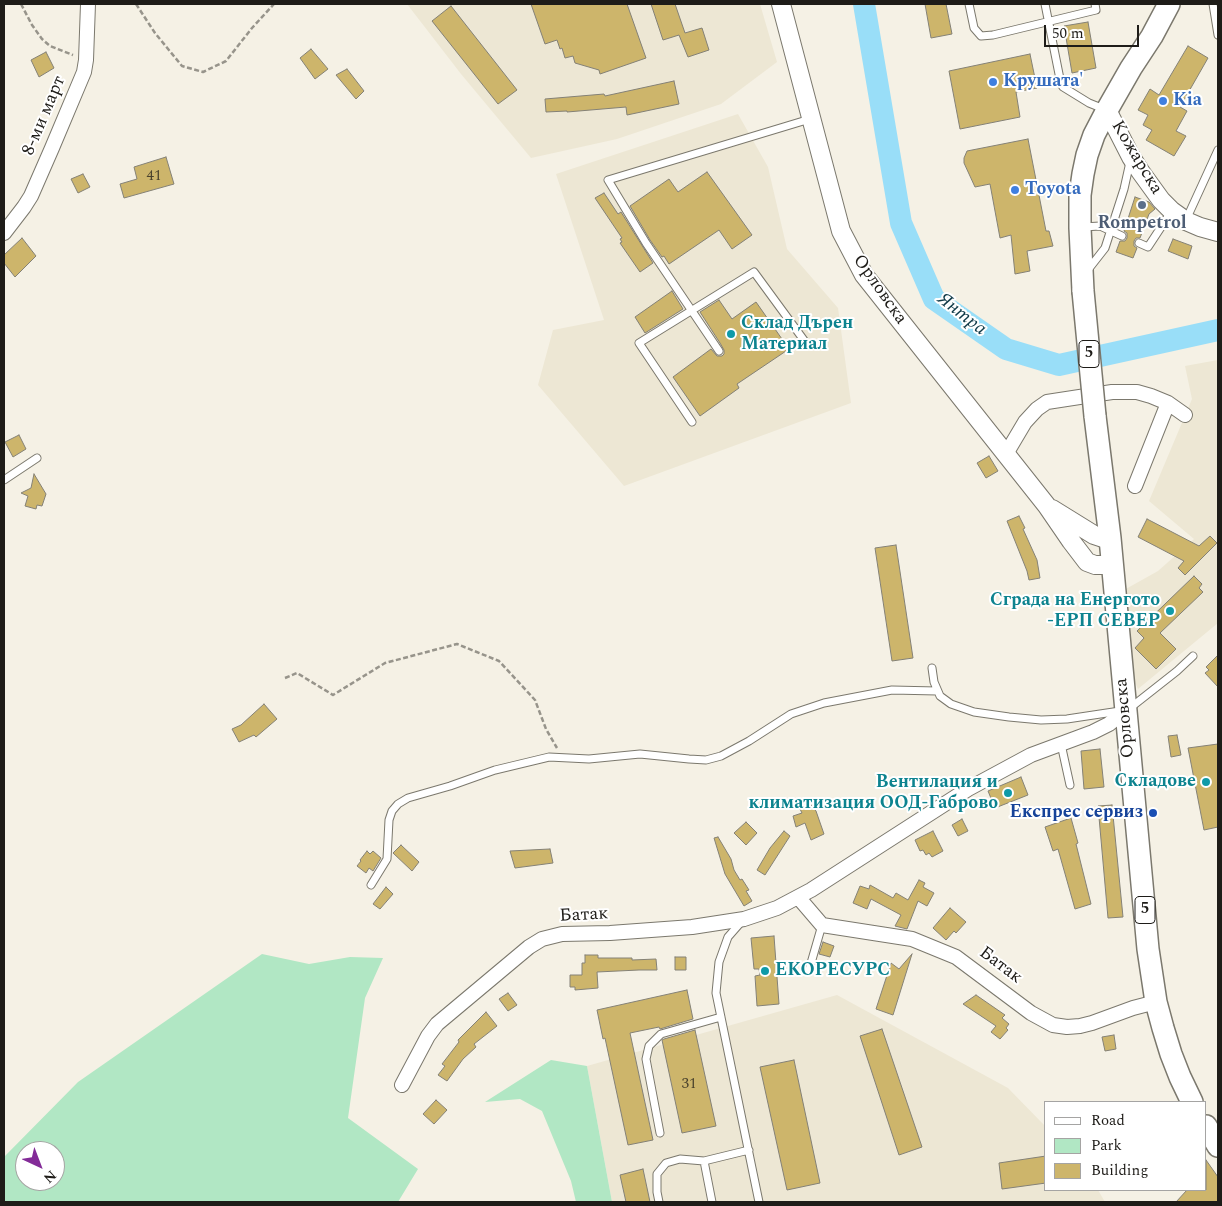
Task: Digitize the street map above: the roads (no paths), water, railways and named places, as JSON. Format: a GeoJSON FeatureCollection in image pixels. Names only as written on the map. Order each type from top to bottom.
{"type":"FeatureCollection","features":[{"type":"Feature","properties":{"kind":"main road","name":"5"},"geometry":{"type":"LineString","coordinates":[[1110,538],[1082,284],[1080,196],[1085,164],[1094,135],[1169,4]]}},
{"type":"Feature","properties":{"kind":"main road","name":"Орловска"},"geometry":{"type":"LineString","coordinates":[[1110,538],[1148,948],[1156,1002],[1171,1054],[1192,1101]]}},
{"type":"Feature","properties":{"kind":"main road"},"geometry":{"type":"LineString","coordinates":[[1207,1128],[1218,1146]]}},
{"type":"Feature","properties":{"kind":"street","name":"8-ми март"},"geometry":{"type":"LineString","coordinates":[[4,233],[31,196],[84,72],[88,4]]}},
{"type":"Feature","properties":{"kind":"street","name":"Орловска"},"geometry":{"type":"LineString","coordinates":[[781,4],[841,231],[864,275],[1047,506],[1087,562],[1095,565],[1112,565]]}},
{"type":"Feature","properties":{"kind":"street","name":"Кожарска"},"geometry":{"type":"LineString","coordinates":[[1107,110],[1131,157],[1161,200],[1179,216],[1200,227],[1218,232]]}},
{"type":"Feature","properties":{"kind":"street"},"geometry":{"type":"LineString","coordinates":[[1006,454],[1026,422],[1036,410],[1047,402],[1112,392],[1137,392],[1168,403],[1185,415]]}},
{"type":"Feature","properties":{"kind":"street"},"geometry":{"type":"LineString","coordinates":[[1135,486],[1168,403]]}},
{"type":"Feature","properties":{"kind":"street","name":"Орловска"},"geometry":{"type":"LineString","coordinates":[[1047,506],[1094,535],[1110,538]]}},
{"type":"Feature","properties":{"kind":"street","name":"Батак"},"geometry":{"type":"LineString","coordinates":[[402,1085],[428,1036],[437,1024],[528,946],[542,939],[562,934],[650,931],[692,927],[744,919],[777,908],[811,890],[968,789],[1023,759],[1109,724],[1126,710]]}},
{"type":"Feature","properties":{"kind":"street"},"geometry":{"type":"LineString","coordinates":[[798,897],[822,925]]}},
{"type":"Feature","properties":{"kind":"street","name":"Батак"},"geometry":{"type":"LineString","coordinates":[[822,925],[912,939],[956,957],[1031,1013],[1053,1025],[1080,1026],[1156,1002]]}},
{"type":"Feature","properties":{"kind":"lane"},"geometry":{"type":"LineString","coordinates":[[969,4],[974,28],[981,36],[993,35],[1096,10],[1095,4]]}},
{"type":"Feature","properties":{"kind":"lane"},"geometry":{"type":"LineString","coordinates":[[1044,4],[1061,84],[1089,103],[1107,110]]}},
{"type":"Feature","properties":{"kind":"lane"},"geometry":{"type":"LineString","coordinates":[[1213,4],[1218,35]]}},
{"type":"Feature","properties":{"kind":"lane"},"geometry":{"type":"LineString","coordinates":[[720,351],[646,243],[608,180],[811,119]]}},
{"type":"Feature","properties":{"kind":"lane"},"geometry":{"type":"LineString","coordinates":[[1138,243],[1148,247],[1179,216],[1218,150]]}},
{"type":"Feature","properties":{"kind":"lane"},"geometry":{"type":"LineString","coordinates":[[1082,284],[1105,248],[1124,189],[1131,157]]}},
{"type":"Feature","properties":{"kind":"lane"},"geometry":{"type":"LineString","coordinates":[[1080,228],[1100,226],[1122,236]]}},
{"type":"Feature","properties":{"kind":"lane"},"geometry":{"type":"LineString","coordinates":[[692,422],[639,344],[754,272],[806,342]]}},
{"type":"Feature","properties":{"kind":"lane"},"geometry":{"type":"LineString","coordinates":[[4,480],[37,458]]}},
{"type":"Feature","properties":{"kind":"lane"},"geometry":{"type":"LineString","coordinates":[[932,668],[937,691],[940,696],[951,704],[974,712],[1009,717],[1041,720],[1067,719],[1126,710],[1194,656]]}},
{"type":"Feature","properties":{"kind":"lane"},"geometry":{"type":"LineString","coordinates":[[370,885],[387,859],[389,820],[392,811],[398,804],[408,798],[495,770],[549,757],[589,759],[640,754],[706,760],[722,756],[790,714],[824,703],[892,690],[937,691]]}},
{"type":"Feature","properties":{"kind":"lane"},"geometry":{"type":"LineString","coordinates":[[1061,744],[1070,786]]}},
{"type":"Feature","properties":{"kind":"lane"},"geometry":{"type":"LineString","coordinates":[[744,919],[728,937],[719,962],[716,993],[760,1202]]}},
{"type":"Feature","properties":{"kind":"lane"},"geometry":{"type":"LineString","coordinates":[[809,970],[822,925]]}},
{"type":"Feature","properties":{"kind":"lane"},"geometry":{"type":"LineString","coordinates":[[660,1134],[646,1059],[649,1046],[661,1034],[721,1018]]}},
{"type":"Feature","properties":{"kind":"lane"},"geometry":{"type":"LineString","coordinates":[[659,1202],[657,1174],[666,1163],[680,1159],[704,1161],[749,1150]]}},
{"type":"Feature","properties":{"kind":"lane"},"geometry":{"type":"LineString","coordinates":[[704,1161],[712,1202]]}},
{"type":"Feature","properties":{"kind":"waterway","name":"Янтра"},"geometry":{"type":"LineString","coordinates":[[864,4],[901,223],[934,299],[1006,349],[1059,365],[1218,330]]}},
{"type":"Feature","properties":{"kind":"place","name":"Крушата'"},"geometry":{"type":"Point","coordinates":[993,82]}},
{"type":"Feature","properties":{"kind":"place","name":"Kia"},"geometry":{"type":"Point","coordinates":[1163,101]}},
{"type":"Feature","properties":{"kind":"place","name":"Toyota"},"geometry":{"type":"Point","coordinates":[1015,190]}},
{"type":"Feature","properties":{"kind":"place","name":"Rompetrol"},"geometry":{"type":"Point","coordinates":[1142,205]}},
{"type":"Feature","properties":{"kind":"place","name":"Склад Дърен Материал"},"geometry":{"type":"Point","coordinates":[731,334]}},
{"type":"Feature","properties":{"kind":"place","name":"Сграда на Енергото -ЕРП СЕВЕР"},"geometry":{"type":"Point","coordinates":[1170,611]}},
{"type":"Feature","properties":{"kind":"place","name":"Складове"},"geometry":{"type":"Point","coordinates":[1206,782]}},
{"type":"Feature","properties":{"kind":"place","name":"Вентилация и климатизация ООД-Габрово"},"geometry":{"type":"Point","coordinates":[1008,793]}},
{"type":"Feature","properties":{"kind":"place","name":"Експрес сервиз"},"geometry":{"type":"Point","coordinates":[1153,813]}},
{"type":"Feature","properties":{"kind":"place","name":"ЕКОРЕСУРС"},"geometry":{"type":"Point","coordinates":[765,971]}}]}
